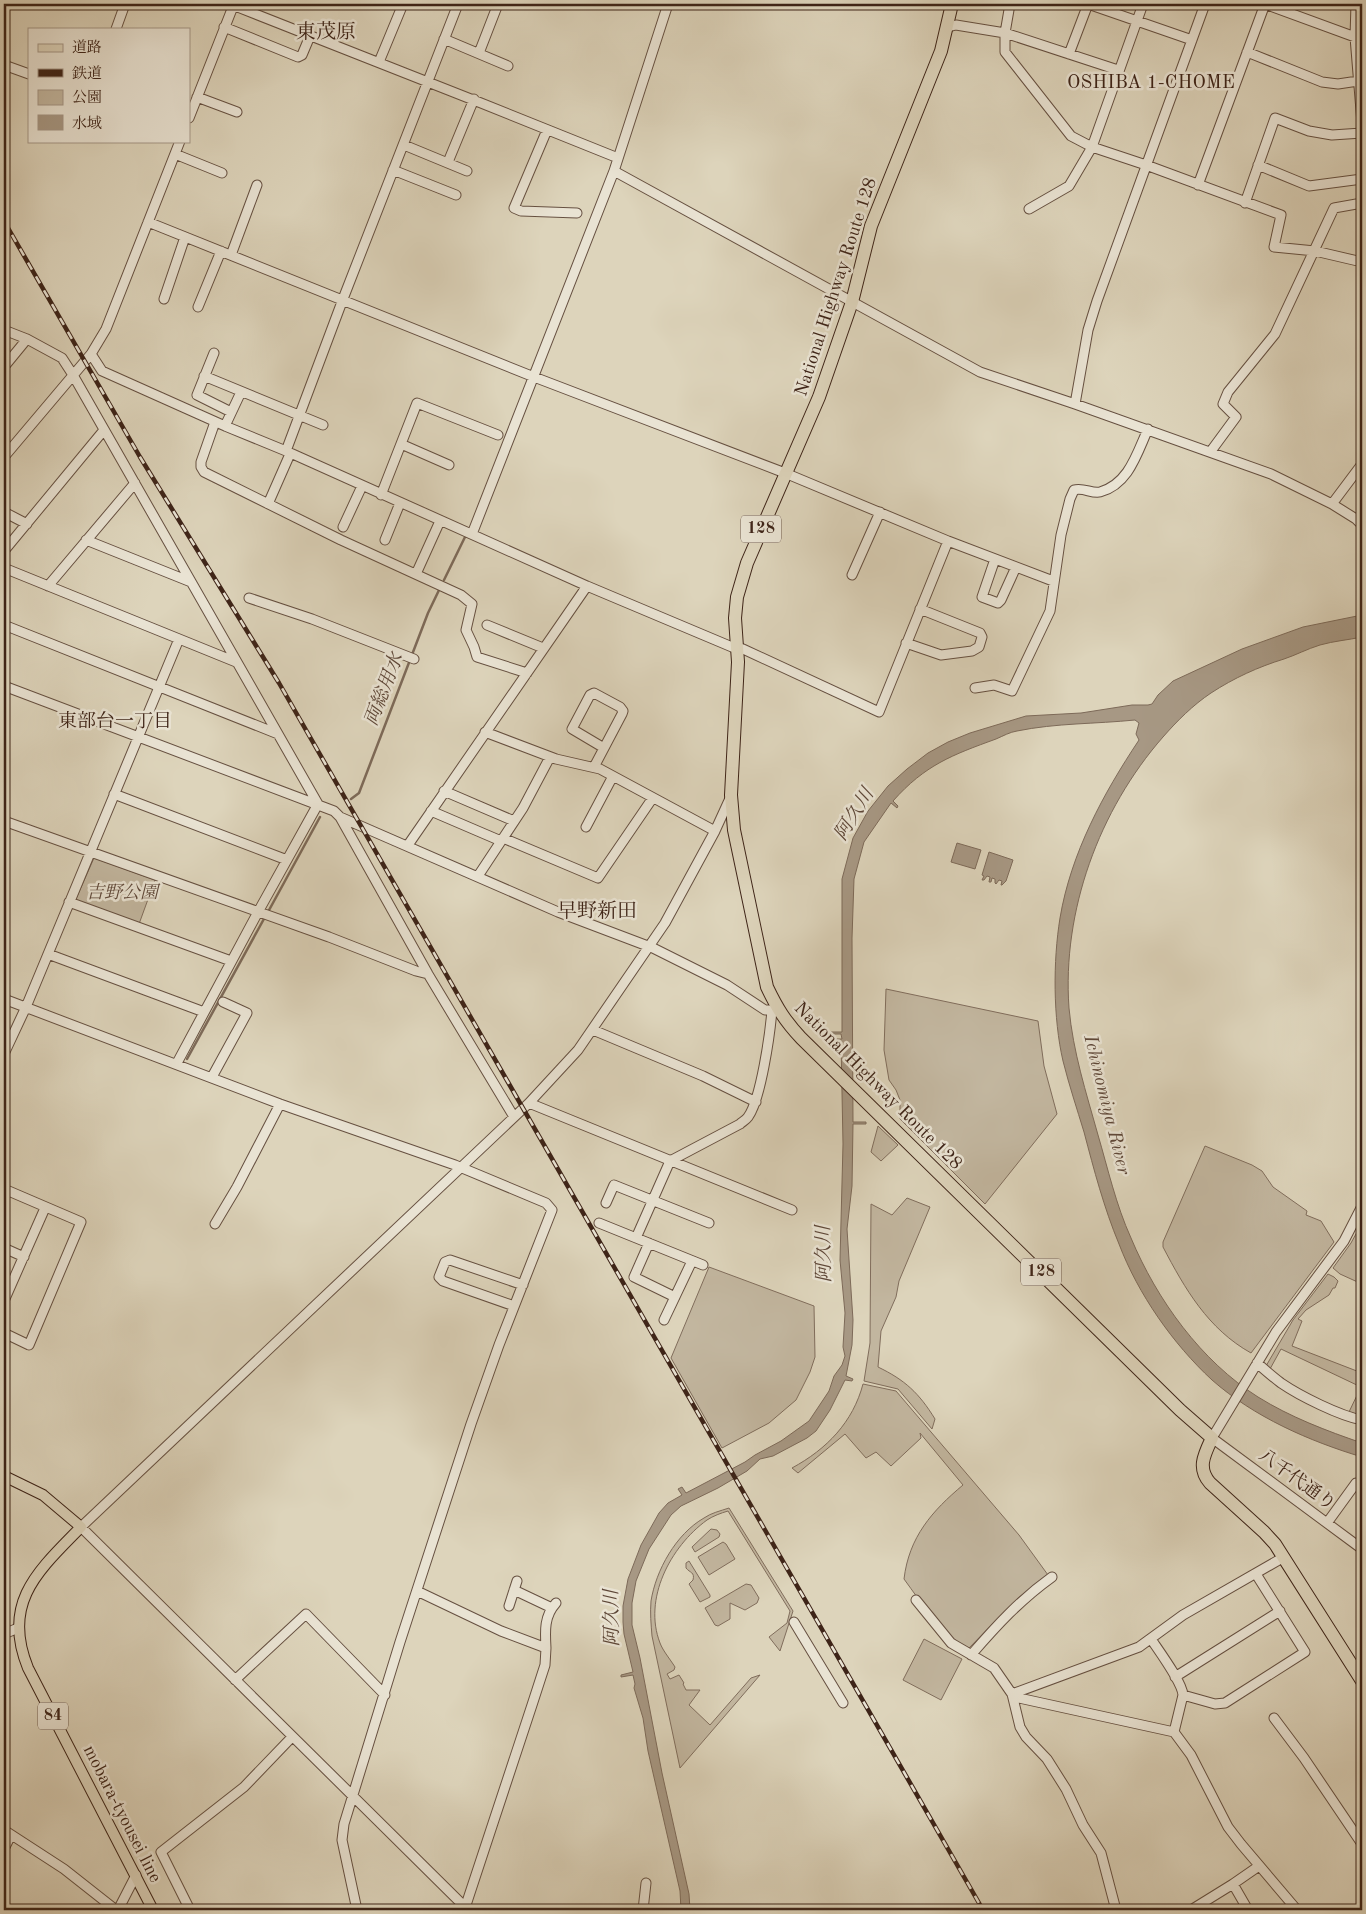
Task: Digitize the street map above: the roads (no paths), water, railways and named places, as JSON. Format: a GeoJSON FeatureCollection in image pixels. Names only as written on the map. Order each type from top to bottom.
{"type":"FeatureCollection","features":[{"type":"Feature","properties":{"kind":"highway","name":"National Highway Route 128"},"geometry":{"type":"LineString","coordinates":[[952,4],[941,51],[871,226],[852,302],[819,397],[741,580],[735,618],[737,677],[731,795],[734,830],[767,987],[775,1010],[785,1022],[826,1060],[1180,1410],[1212,1438]]}},
{"type":"Feature","properties":{"kind":"highway"},"geometry":{"type":"LineString","coordinates":[[1212,1438],[1202,1464],[1204,1475],[1210,1484],[1264,1532],[1284,1557],[1362,1682]]}},
{"type":"Feature","properties":{"kind":"main road"},"geometry":{"type":"LineString","coordinates":[[4,1476],[43,1495],[81,1527]]}},
{"type":"Feature","properties":{"kind":"main road","name":"mobara-tyousei line"},"geometry":{"type":"LineString","coordinates":[[81,1527],[41,1568],[28,1589],[21,1610],[18,1628],[20,1650],[153,1910]]}},
{"type":"Feature","properties":{"kind":"street"},"geometry":{"type":"LineString","coordinates":[[116,28],[125,4]]}},
{"type":"Feature","properties":{"kind":"street"},"geometry":{"type":"LineString","coordinates":[[190,113],[232,4],[618,158]]}},
{"type":"Feature","properties":{"kind":"street"},"geometry":{"type":"LineString","coordinates":[[379,62],[403,4]]}},
{"type":"Feature","properties":{"kind":"street"},"geometry":{"type":"LineString","coordinates":[[268,504],[343,299],[458,4]]}},
{"type":"Feature","properties":{"kind":"street"},"geometry":{"type":"LineString","coordinates":[[479,53],[498,4]]}},
{"type":"Feature","properties":{"kind":"street"},"geometry":{"type":"LineString","coordinates":[[472,534],[614,171],[668,4]]}},
{"type":"Feature","properties":{"kind":"street"},"geometry":{"type":"LineString","coordinates":[[1010,4],[1005,33],[1005,52],[1071,136],[1092,147],[1282,215],[1274,247],[1315,251],[1362,262]]}},
{"type":"Feature","properties":{"kind":"street"},"geometry":{"type":"LineString","coordinates":[[1069,54],[1088,4],[1192,40]]}},
{"type":"Feature","properties":{"kind":"street"},"geometry":{"type":"LineString","coordinates":[[1029,209],[1069,186],[1092,147],[1142,4]]}},
{"type":"Feature","properties":{"kind":"street"},"geometry":{"type":"LineString","coordinates":[[1075,404],[1088,330],[1205,4]]}},
{"type":"Feature","properties":{"kind":"street"},"geometry":{"type":"LineString","coordinates":[[1198,185],[1265,4],[1355,37]]}},
{"type":"Feature","properties":{"kind":"street"},"geometry":{"type":"LineString","coordinates":[[1356,4],[1355,37],[1362,123]]}},
{"type":"Feature","properties":{"kind":"street"},"geometry":{"type":"LineString","coordinates":[[948,27],[956,25],[1005,33],[1118,70]]}},
{"type":"Feature","properties":{"kind":"street"},"geometry":{"type":"LineString","coordinates":[[224,27],[298,57],[302,55],[310,36]]}},
{"type":"Feature","properties":{"kind":"street"},"geometry":{"type":"LineString","coordinates":[[444,39],[508,66]]}},
{"type":"Feature","properties":{"kind":"street"},"geometry":{"type":"LineString","coordinates":[[1247,52],[1322,82],[1338,84],[1358,81]]}},
{"type":"Feature","properties":{"kind":"street"},"geometry":{"type":"LineString","coordinates":[[4,64],[28,74]]}},
{"type":"Feature","properties":{"kind":"street"},"geometry":{"type":"LineString","coordinates":[[197,97],[237,112]]}},
{"type":"Feature","properties":{"kind":"street"},"geometry":{"type":"LineString","coordinates":[[448,162],[474,99]]}},
{"type":"Feature","properties":{"kind":"street"},"geometry":{"type":"LineString","coordinates":[[1245,203],[1275,118],[1309,131],[1332,135],[1362,133]]}},
{"type":"Feature","properties":{"kind":"street"},"geometry":{"type":"LineString","coordinates":[[548,130],[514,208],[522,211],[577,213]]}},
{"type":"Feature","properties":{"kind":"street"},"geometry":{"type":"LineString","coordinates":[[4,457],[91,354],[106,329],[180,142]]}},
{"type":"Feature","properties":{"kind":"street"},"geometry":{"type":"LineString","coordinates":[[404,145],[467,171]]}},
{"type":"Feature","properties":{"kind":"street"},"geometry":{"type":"LineString","coordinates":[[175,154],[222,173]]}},
{"type":"Feature","properties":{"kind":"street"},"geometry":{"type":"LineString","coordinates":[[1258,165],[1309,186],[1362,179]]}},
{"type":"Feature","properties":{"kind":"street"},"geometry":{"type":"LineString","coordinates":[[393,170],[456,195]]}},
{"type":"Feature","properties":{"kind":"street"},"geometry":{"type":"LineString","coordinates":[[614,171],[980,372],[1148,429],[1271,474],[1332,504],[1362,525]]}},
{"type":"Feature","properties":{"kind":"street"},"geometry":{"type":"LineString","coordinates":[[231,255],[258,185]]}},
{"type":"Feature","properties":{"kind":"street"},"geometry":{"type":"LineString","coordinates":[[1210,451],[1236,417],[1223,404],[1228,392],[1275,334],[1334,208],[1362,203]]}},
{"type":"Feature","properties":{"kind":"street"},"geometry":{"type":"LineString","coordinates":[[148,222],[534,377],[785,473],[1053,581]]}},
{"type":"Feature","properties":{"kind":"street"},"geometry":{"type":"LineString","coordinates":[[164,299],[186,237]]}},
{"type":"Feature","properties":{"kind":"street"},"geometry":{"type":"LineString","coordinates":[[198,307],[220,252]]}},
{"type":"Feature","properties":{"kind":"street"},"geometry":{"type":"LineString","coordinates":[[4,330],[27,339],[62,358],[318,804]]}},
{"type":"Feature","properties":{"kind":"street"},"geometry":{"type":"LineString","coordinates":[[4,367],[27,339]]}},
{"type":"Feature","properties":{"kind":"street"},"geometry":{"type":"LineString","coordinates":[[214,353],[197,395],[231,412]]}},
{"type":"Feature","properties":{"kind":"street"},"geometry":{"type":"LineString","coordinates":[[91,354],[102,372],[288,452],[587,586],[737,648],[879,712],[948,540]]}},
{"type":"Feature","properties":{"kind":"street"},"geometry":{"type":"LineString","coordinates":[[204,376],[322,425]]}},
{"type":"Feature","properties":{"kind":"street"},"geometry":{"type":"LineString","coordinates":[[225,426],[240,392]]}},
{"type":"Feature","properties":{"kind":"street"},"geometry":{"type":"LineString","coordinates":[[381,495],[417,403],[498,435]]}},
{"type":"Feature","properties":{"kind":"street"},"geometry":{"type":"LineString","coordinates":[[215,422],[202,462],[201,467],[204,472],[287,515],[461,595],[472,604],[466,630],[477,657],[526,673]]}},
{"type":"Feature","properties":{"kind":"street"},"geometry":{"type":"LineString","coordinates":[[1012,691],[1050,611],[1061,535],[1074,490],[1080,488],[1099,492],[1120,482],[1129,469],[1148,429]]}},
{"type":"Feature","properties":{"kind":"street"},"geometry":{"type":"LineString","coordinates":[[4,551],[104,430]]}},
{"type":"Feature","properties":{"kind":"street"},"geometry":{"type":"LineString","coordinates":[[401,444],[450,465]]}},
{"type":"Feature","properties":{"kind":"street"},"geometry":{"type":"LineString","coordinates":[[1332,504],[1362,464]]}},
{"type":"Feature","properties":{"kind":"street"},"geometry":{"type":"LineString","coordinates":[[48,586],[135,483]]}},
{"type":"Feature","properties":{"kind":"street"},"geometry":{"type":"LineString","coordinates":[[343,527],[362,486]]}},
{"type":"Feature","properties":{"kind":"street"},"geometry":{"type":"LineString","coordinates":[[385,540],[400,503]]}},
{"type":"Feature","properties":{"kind":"street"},"geometry":{"type":"LineString","coordinates":[[4,512],[27,524]]}},
{"type":"Feature","properties":{"kind":"street"},"geometry":{"type":"LineString","coordinates":[[852,575],[880,512]]}},
{"type":"Feature","properties":{"kind":"street"},"geometry":{"type":"LineString","coordinates":[[416,574],[440,521]]}},
{"type":"Feature","properties":{"kind":"street"},"geometry":{"type":"LineString","coordinates":[[86,540],[191,582]]}},
{"type":"Feature","properties":{"kind":"street"},"geometry":{"type":"LineString","coordinates":[[995,559],[982,597],[998,603],[1016,567]]}},
{"type":"Feature","properties":{"kind":"street"},"geometry":{"type":"LineString","coordinates":[[4,568],[236,662]]}},
{"type":"Feature","properties":{"kind":"street"},"geometry":{"type":"LineString","coordinates":[[408,845],[587,586]]}},
{"type":"Feature","properties":{"kind":"street"},"geometry":{"type":"LineString","coordinates":[[249,598],[312,619],[412,658]]}},
{"type":"Feature","properties":{"kind":"street"},"geometry":{"type":"LineString","coordinates":[[906,643],[941,655],[979,647],[982,637],[980,634],[920,608]]}},
{"type":"Feature","properties":{"kind":"street"},"geometry":{"type":"LineString","coordinates":[[4,625],[278,734]]}},
{"type":"Feature","properties":{"kind":"street"},"geometry":{"type":"LineString","coordinates":[[487,625],[543,648]]}},
{"type":"Feature","properties":{"kind":"street"},"geometry":{"type":"LineString","coordinates":[[4,1054],[26,1007],[179,639]]}},
{"type":"Feature","properties":{"kind":"street"},"geometry":{"type":"LineString","coordinates":[[975,688],[994,685],[1012,691],[1019,695],[1020,698]]}},
{"type":"Feature","properties":{"kind":"street"},"geometry":{"type":"LineString","coordinates":[[4,686],[334,811],[340,817],[428,974],[514,1117]]}},
{"type":"Feature","properties":{"kind":"street"},"geometry":{"type":"LineString","coordinates":[[594,767],[604,748],[623,711],[620,707],[594,693],[590,695],[572,730],[604,748]]}},
{"type":"Feature","properties":{"kind":"street"},"geometry":{"type":"LineString","coordinates":[[485,732],[550,757],[594,767],[715,831]]}},
{"type":"Feature","properties":{"kind":"street"},"geometry":{"type":"LineString","coordinates":[[478,876],[514,821],[550,757]]}},
{"type":"Feature","properties":{"kind":"street"},"geometry":{"type":"LineString","coordinates":[[586,827],[613,776]]}},
{"type":"Feature","properties":{"kind":"street"},"geometry":{"type":"LineString","coordinates":[[444,791],[514,821]]}},
{"type":"Feature","properties":{"kind":"street"},"geometry":{"type":"LineString","coordinates":[[114,794],[287,860]]}},
{"type":"Feature","properties":{"kind":"street"},"geometry":{"type":"LineString","coordinates":[[509,1606],[516,1586],[554,1606],[545,1627],[545,1665],[467,1909],[81,1527],[529,1103],[562,1069],[593,1030],[674,908],[715,831],[731,795]]}},
{"type":"Feature","properties":{"kind":"street"},"geometry":{"type":"LineString","coordinates":[[431,811],[598,878],[652,799]]}},
{"type":"Feature","properties":{"kind":"street"},"geometry":{"type":"LineString","coordinates":[[177,1063],[318,804]]}},
{"type":"Feature","properties":{"kind":"street"},"geometry":{"type":"LineString","coordinates":[[340,817],[558,912],[649,946],[727,985],[765,1010],[775,1010],[756,1102],[748,1117],[740,1124],[670,1161],[636,1238]]}},
{"type":"Feature","properties":{"kind":"street"},"geometry":{"type":"LineString","coordinates":[[4,821],[428,974]]}},
{"type":"Feature","properties":{"kind":"street"},"geometry":{"type":"LineString","coordinates":[[69,902],[231,961]]}},
{"type":"Feature","properties":{"kind":"street"},"geometry":{"type":"LineString","coordinates":[[48,954],[204,1012]]}},
{"type":"Feature","properties":{"kind":"street"},"geometry":{"type":"LineString","coordinates":[[4,998],[280,1104],[460,1167],[550,1206],[552,1213],[499,1345],[471,1424],[344,1824],[342,1840],[358,1910]]}},
{"type":"Feature","properties":{"kind":"street"},"geometry":{"type":"LineString","coordinates":[[212,1077],[247,1013],[223,1002]]}},
{"type":"Feature","properties":{"kind":"street"},"geometry":{"type":"LineString","coordinates":[[593,1030],[703,1076],[756,1102]]}},
{"type":"Feature","properties":{"kind":"street"},"geometry":{"type":"LineString","coordinates":[[529,1103],[792,1210]]}},
{"type":"Feature","properties":{"kind":"street"},"geometry":{"type":"LineString","coordinates":[[215,1224],[241,1180],[280,1104]]}},
{"type":"Feature","properties":{"kind":"street"},"geometry":{"type":"LineString","coordinates":[[606,1203],[614,1185],[708,1223]]}},
{"type":"Feature","properties":{"kind":"street"},"geometry":{"type":"LineString","coordinates":[[4,1190],[82,1222],[29,1345],[4,1333]]}},
{"type":"Feature","properties":{"kind":"street"},"geometry":{"type":"LineString","coordinates":[[1212,1438],[1276,1332],[1344,1241],[1362,1206]]}},
{"type":"Feature","properties":{"kind":"street"},"geometry":{"type":"LineString","coordinates":[[4,1301],[45,1208]]}},
{"type":"Feature","properties":{"kind":"street"},"geometry":{"type":"LineString","coordinates":[[599,1223],[703,1265]]}},
{"type":"Feature","properties":{"kind":"street"},"geometry":{"type":"LineString","coordinates":[[649,1243],[634,1277],[675,1297]]}},
{"type":"Feature","properties":{"kind":"street"},"geometry":{"type":"LineString","coordinates":[[4,1248],[24,1257]]}},
{"type":"Feature","properties":{"kind":"street"},"geometry":{"type":"LineString","coordinates":[[514,1306],[443,1281],[439,1277],[445,1262],[450,1260],[523,1285]]}},
{"type":"Feature","properties":{"kind":"street"},"geometry":{"type":"LineString","coordinates":[[664,1320],[692,1261]]}},
{"type":"Feature","properties":{"kind":"street"},"geometry":{"type":"LineString","coordinates":[[1256,1365],[1281,1383],[1344,1416],[1362,1420]]}},
{"type":"Feature","properties":{"kind":"street","name":"八千代通り"},"geometry":{"type":"LineString","coordinates":[[1212,1438],[1362,1549]]}},
{"type":"Feature","properties":{"kind":"street"},"geometry":{"type":"LineString","coordinates":[[1327,1523],[1356,1483],[1362,1484]]}},
{"type":"Feature","properties":{"kind":"street"},"geometry":{"type":"LineString","coordinates":[[1012,1694],[1139,1647],[1183,1614],[1284,1557]]}},
{"type":"Feature","properties":{"kind":"street"},"geometry":{"type":"LineString","coordinates":[[1183,1695],[1215,1704],[1225,1704],[1305,1652],[1256,1574]]}},
{"type":"Feature","properties":{"kind":"street"},"geometry":{"type":"LineString","coordinates":[[971,1655],[1009,1612],[1028,1594],[1052,1577]]}},
{"type":"Feature","properties":{"kind":"street"},"geometry":{"type":"LineString","coordinates":[[417,1591],[500,1630],[546,1648]]}},
{"type":"Feature","properties":{"kind":"street"},"geometry":{"type":"LineString","coordinates":[[916,1600],[951,1643],[994,1668],[1012,1694],[1020,1727],[1026,1737],[1051,1766],[1066,1790],[1083,1825],[1101,1853],[1116,1910]]}},
{"type":"Feature","properties":{"kind":"street"},"geometry":{"type":"LineString","coordinates":[[1175,1677],[1280,1611]]}},
{"type":"Feature","properties":{"kind":"street"},"geometry":{"type":"LineString","coordinates":[[235,1680],[306,1614],[385,1694]]}},
{"type":"Feature","properties":{"kind":"street"},"geometry":{"type":"LineString","coordinates":[[794,1622],[843,1703]]}},
{"type":"Feature","properties":{"kind":"street"},"geometry":{"type":"LineString","coordinates":[[4,1634],[18,1628]]}},
{"type":"Feature","properties":{"kind":"street"},"geometry":{"type":"LineString","coordinates":[[1151,1639],[1183,1691],[1174,1732]]}},
{"type":"Feature","properties":{"kind":"street"},"geometry":{"type":"LineString","coordinates":[[1012,1694],[1019,1698],[1174,1732],[1192,1755],[1228,1827],[1297,1910]]}},
{"type":"Feature","properties":{"kind":"street"},"geometry":{"type":"LineString","coordinates":[[1274,1718],[1362,1844]]}},
{"type":"Feature","properties":{"kind":"street"},"geometry":{"type":"LineString","coordinates":[[190,1910],[161,1852],[244,1787],[292,1737]]}},
{"type":"Feature","properties":{"kind":"street"},"geometry":{"type":"LineString","coordinates":[[4,1849],[7,1833],[64,1869],[117,1910],[136,1875]]}},
{"type":"Feature","properties":{"kind":"street"},"geometry":{"type":"LineString","coordinates":[[1191,1910],[1259,1866]]}},
{"type":"Feature","properties":{"kind":"street"},"geometry":{"type":"LineString","coordinates":[[643,1910],[646,1884]]}},
{"type":"Feature","properties":{"kind":"street"},"geometry":{"type":"LineString","coordinates":[[1233,1884],[1248,1910]]}},
{"type":"Feature","properties":{"kind":"water"},"geometry":{"type":"Polygon","coordinates":[[[1362,615],[1362,637],[1320,645],[1237,678],[1198,703],[1163,737],[1140,766],[1120,796],[1103,829],[1089,864],[1079,899],[1072,935],[1068,972],[1071,1024],[1085,1088],[1121,1213],[1154,1284],[1183,1327],[1218,1366],[1237,1382],[1283,1411],[1362,1443],[1362,1457],[1302,1435],[1264,1416],[1228,1393],[1198,1366],[1170,1334],[1146,1300],[1127,1263],[1100,1189],[1065,1070],[1060,1044],[1055,989],[1056,952],[1065,894],[1080,847],[1113,781],[1139,740],[1136,734],[1139,723],[1135,720],[1032,728],[1014,732],[940,762],[916,778],[893,801],[898,806],[897,808],[891,803],[864,842],[854,879],[852,938],[853,1122],[866,1122],[866,1124],[853,1124],[852,1186],[847,1229],[853,1320],[852,1345],[846,1376],[853,1379],[852,1381],[845,1380],[830,1410],[816,1431],[807,1438],[773,1456],[760,1459],[747,1471],[681,1506],[671,1515],[649,1549],[636,1581],[632,1603],[632,1625],[689,1894],[690,1910],[681,1910],[680,1891],[648,1751],[643,1718],[634,1688],[633,1675],[621,1677],[621,1675],[633,1672],[624,1634],[623,1606],[628,1579],[641,1545],[659,1513],[668,1503],[682,1495],[678,1489],[682,1487],[686,1493],[781,1441],[809,1421],[829,1391],[834,1376],[842,1365],[845,1356],[843,1347],[845,1313],[840,1260],[843,1144],[841,1041],[828,1041],[828,1039],[842,1039],[841,1034],[831,1034],[831,1032],[842,1032],[842,879],[853,838],[868,811],[888,786],[928,753],[948,742],[970,733],[1026,716],[1081,713],[1132,705],[1152,704],[1158,695],[1173,681],[1242,649],[1303,627],[1362,615]]]}},
{"type":"Feature","properties":{"kind":"water"},"geometry":{"type":"Polygon","coordinates":[[[957,843],[981,850],[975,869],[951,862],[957,843]]]}},
{"type":"Feature","properties":{"kind":"water"},"geometry":{"type":"Polygon","coordinates":[[[989,852],[1013,860],[1006,881],[1002,885],[1002,881],[999,880],[996,884],[995,879],[992,878],[991,882],[989,882],[990,877],[987,876],[982,880],[989,852]]]}},
{"type":"Feature","properties":{"kind":"waterway","name":"両総用水"},"geometry":{"type":"LineString","coordinates":[[444,580],[465,537]]}},
{"type":"Feature","properties":{"kind":"waterway","name":"両総用水"},"geometry":{"type":"LineString","coordinates":[[351,799],[359,793],[428,613],[440,588]]}},
{"type":"Feature","properties":{"kind":"waterway","name":"両総用水"},"geometry":{"type":"LineString","coordinates":[[268,912],[320,817]]}},
{"type":"Feature","properties":{"kind":"waterway","name":"両総用水"},"geometry":{"type":"LineString","coordinates":[[187,1059],[265,917]]}},
{"type":"Feature","properties":{"kind":"railway"},"geometry":{"type":"LineString","coordinates":[[4,221],[140,457],[279,683],[983,1910]]}},
{"type":"Feature","properties":{"kind":"district","name":"東茂原"},"geometry":{"type":"Point","coordinates":[326,33]}},
{"type":"Feature","properties":{"kind":"district","name":"OSHIBA 1-CHOME"},"geometry":{"type":"Point","coordinates":[1151,83]}},
{"type":"Feature","properties":{"kind":"district","name":"東部台一丁目"},"geometry":{"type":"Point","coordinates":[115,722]}},
{"type":"Feature","properties":{"kind":"district","name":"早野新田"},"geometry":{"type":"Point","coordinates":[597,912]}},
{"type":"Feature","properties":{"kind":"water label","name":"阿久川"},"geometry":{"type":"Point","coordinates":[855,815]}},
{"type":"Feature","properties":{"kind":"water label","name":"Ichinomiya River"},"geometry":{"type":"Point","coordinates":[1106,1105]}},
{"type":"Feature","properties":{"kind":"water label","name":"阿久川"},"geometry":{"type":"Point","coordinates":[825,1254]}},
{"type":"Feature","properties":{"kind":"water label","name":"阿久川"},"geometry":{"type":"Point","coordinates":[613,1618]}},
{"type":"Feature","properties":{"kind":"park label","name":"吉野公園"},"geometry":{"type":"Point","coordinates":[122,893]}}]}
